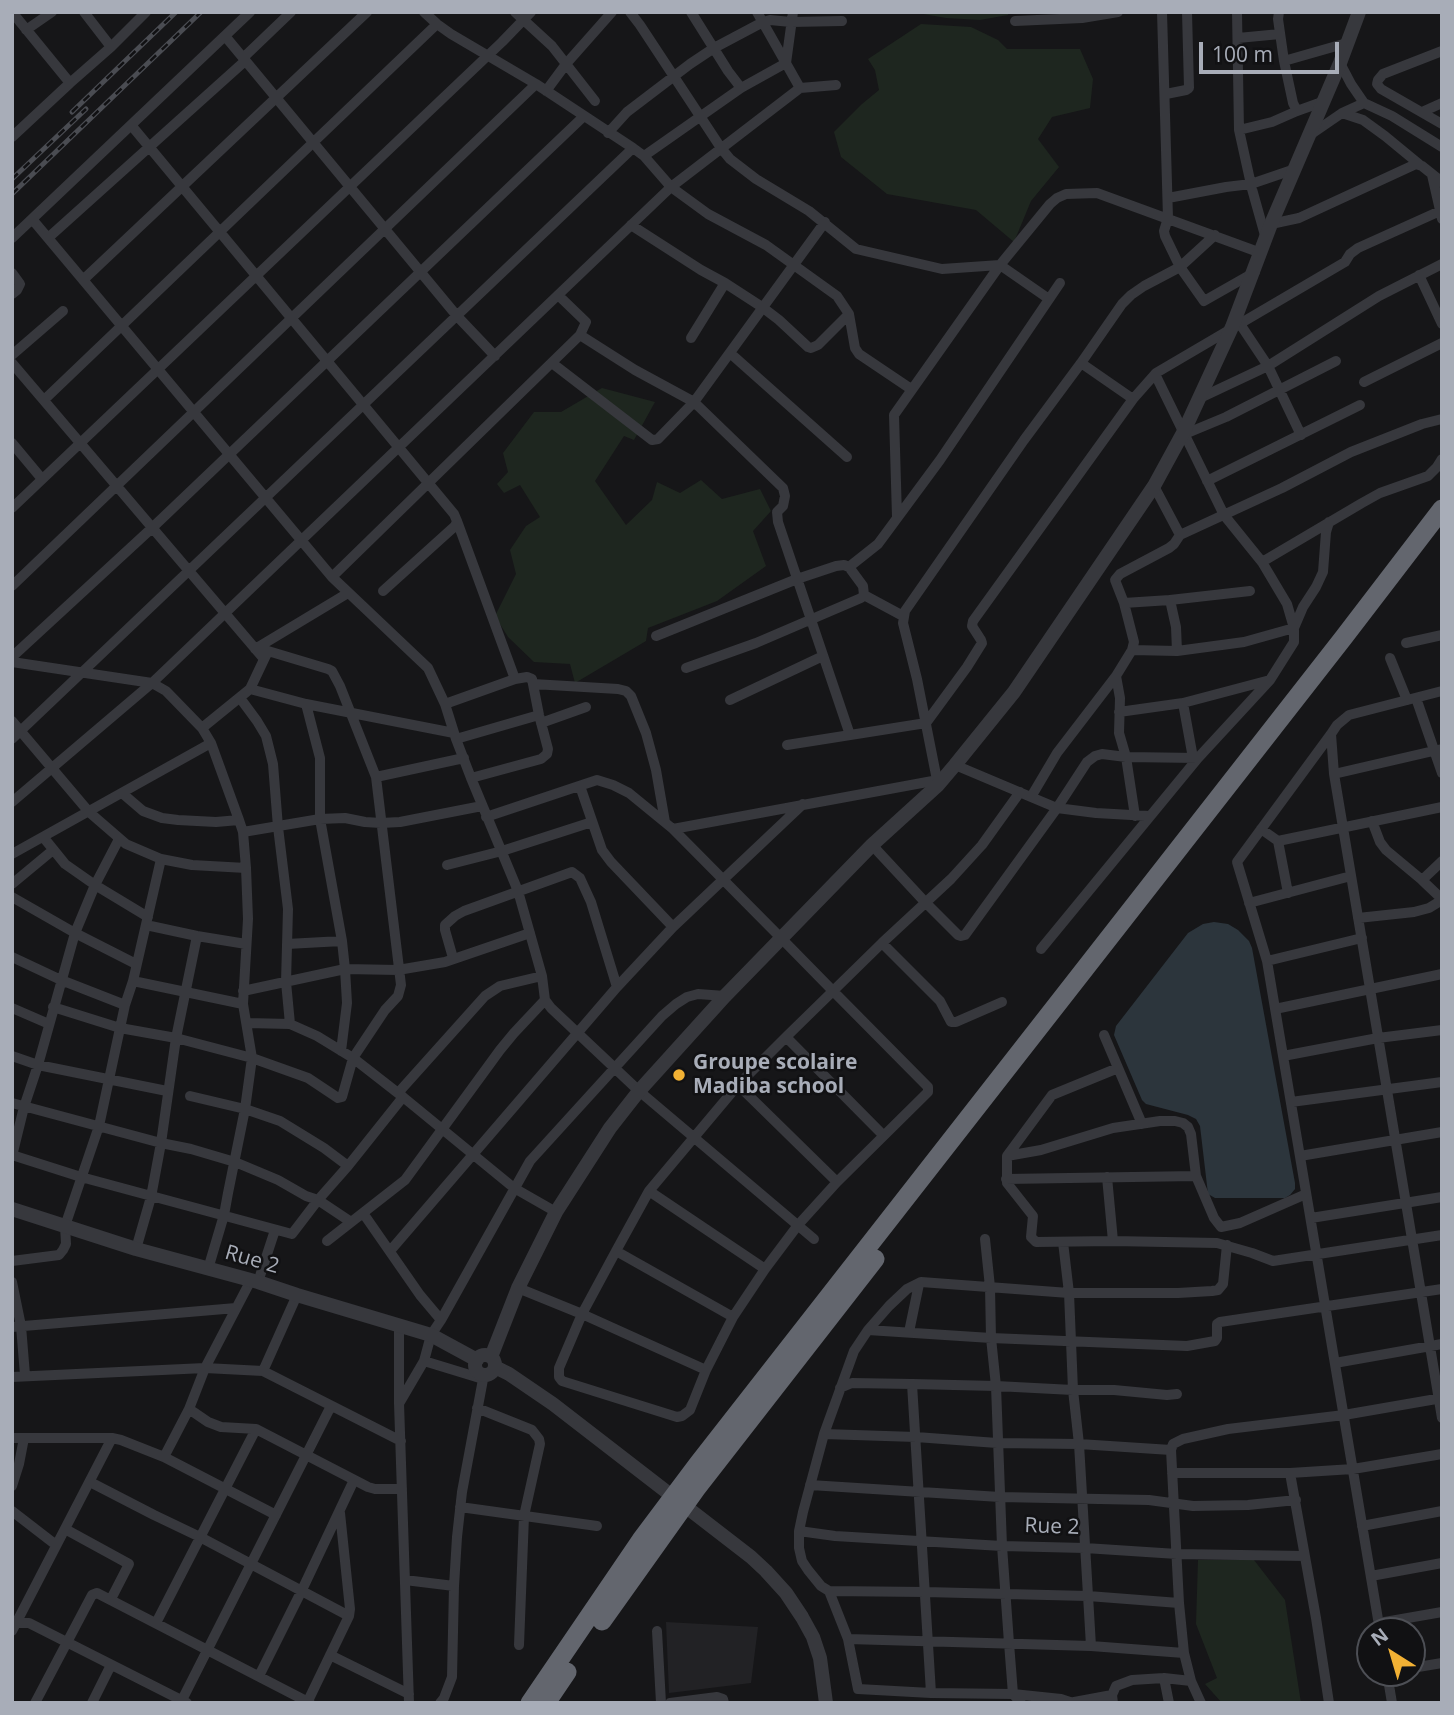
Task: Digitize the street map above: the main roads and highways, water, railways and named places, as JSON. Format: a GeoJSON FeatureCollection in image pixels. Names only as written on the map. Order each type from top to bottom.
{"type":"FeatureCollection","features":[{"type":"Feature","properties":{"kind":"highway"},"geometry":{"type":"LineString","coordinates":[[530,1703],[641,1540],[698,1464],[1442,509]]}},
{"type":"Feature","properties":{"kind":"highway"},"geometry":{"type":"LineString","coordinates":[[546,1703],[696,1489],[1442,531]]}},
{"type":"Feature","properties":{"kind":"railway"},"geometry":{"type":"LineString","coordinates":[[72,112],[176,12]]}},
{"type":"Feature","properties":{"kind":"railway"},"geometry":{"type":"LineString","coordinates":[[12,194],[201,12]]}},
{"type":"Feature","properties":{"kind":"railway"},"geometry":{"type":"LineString","coordinates":[[12,179],[86,109]]}},
{"type":"Feature","properties":{"kind":"place","name":"Groupe scolaire Madiba school"},"geometry":{"type":"Point","coordinates":[679,1075]}}]}
